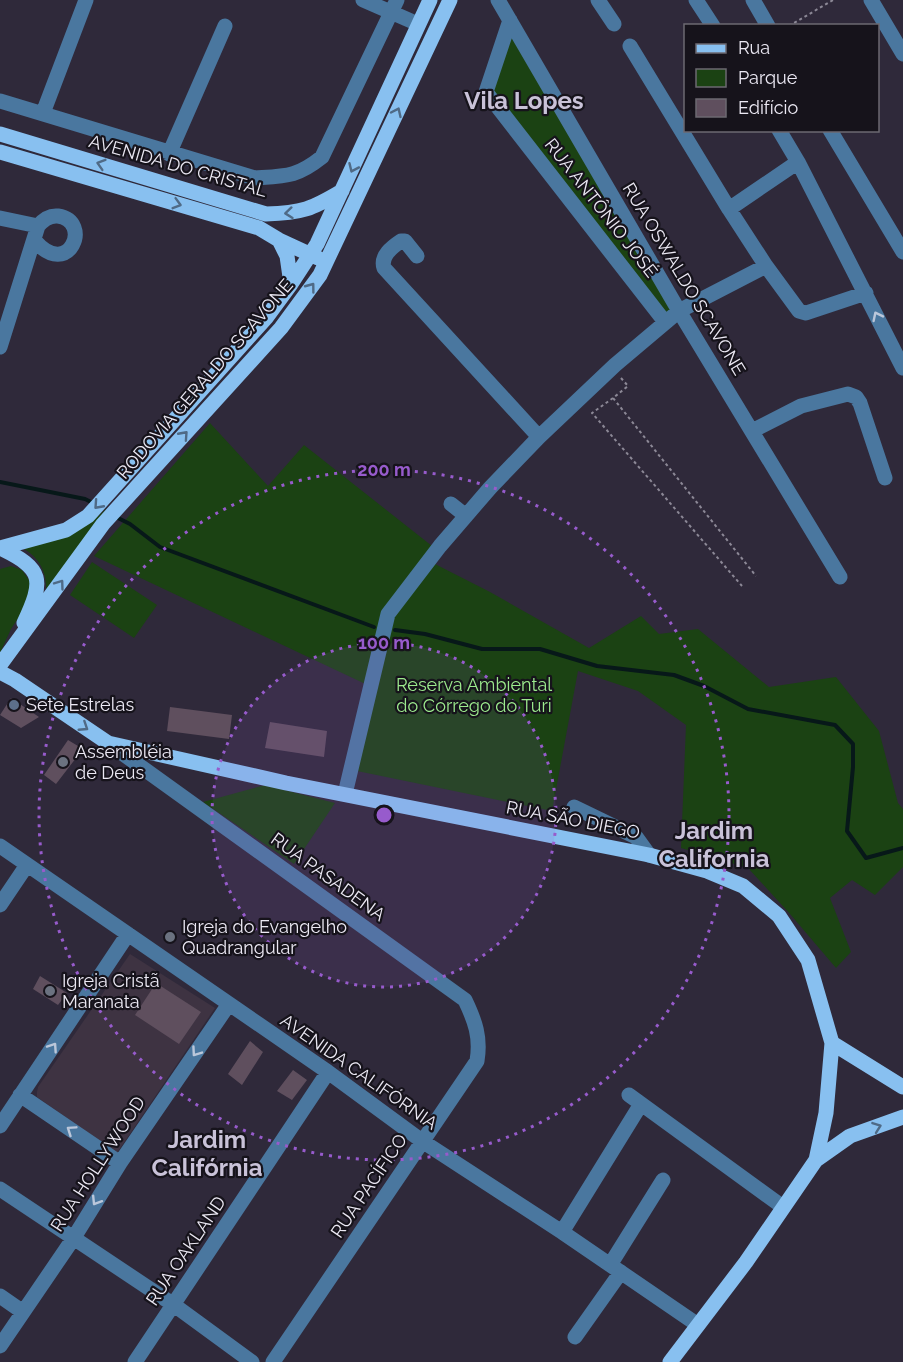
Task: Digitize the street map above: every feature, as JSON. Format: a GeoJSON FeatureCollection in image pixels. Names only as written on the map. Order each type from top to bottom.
{"type":"FeatureCollection","features":[{"type":"Feature","properties":{"kind":"main road","name":"RODOVIA GERALDO SCAVONE"},"geometry":{"type":"LineString","coordinates":[[0,548],[66,530],[88,516],[266,318],[310,255],[430,0]]}},
{"type":"Feature","properties":{"kind":"main road","name":"RODOVIA GERALDO SCAVONE"},"geometry":{"type":"LineString","coordinates":[[0,665],[103,524],[281,328],[320,275],[450,0]]}},
{"type":"Feature","properties":{"kind":"main road","name":"AVENIDA DO CRISTAL"},"geometry":{"type":"LineString","coordinates":[[0,134],[266,214],[294,214],[318,206],[342,191]]}},
{"type":"Feature","properties":{"kind":"main road","name":"AVENIDA DO CRISTAL"},"geometry":{"type":"LineString","coordinates":[[0,152],[259,228],[327,262]]}},
{"type":"Feature","properties":{"kind":"main road"},"geometry":{"type":"LineString","coordinates":[[279,240],[287,256],[291,284]]}},
{"type":"Feature","properties":{"kind":"main road"},"geometry":{"type":"LineString","coordinates":[[0,548],[24,559],[34,569],[38,587],[10,653]]}},
{"type":"Feature","properties":{"kind":"main road","name":"RUA PASADENA"},"geometry":{"type":"LineString","coordinates":[[0,672],[108,743]]}},
{"type":"Feature","properties":{"kind":"main road","name":"RUA SÃO DIEGO"},"geometry":{"type":"LineString","coordinates":[[108,743],[345,795],[649,855],[706,871],[743,886],[780,916],[808,960],[832,1042],[826,1113],[816,1160],[746,1262],[670,1362]]}},
{"type":"Feature","properties":{"kind":"main road"},"geometry":{"type":"LineString","coordinates":[[832,1042],[903,1087]]}},
{"type":"Feature","properties":{"kind":"main road"},"geometry":{"type":"LineString","coordinates":[[826,1113],[834,1126],[850,1136]]}},
{"type":"Feature","properties":{"kind":"main road"},"geometry":{"type":"LineString","coordinates":[[816,1160],[850,1136],[903,1117]]}},
{"type":"Feature","properties":{"kind":"street"},"geometry":{"type":"LineString","coordinates":[[43,113],[86,0]]}},
{"type":"Feature","properties":{"kind":"street"},"geometry":{"type":"LineString","coordinates":[[363,0],[394,6],[418,24]]}},
{"type":"Feature","properties":{"kind":"street","name":"RUA OSWALDO SCAVONE"},"geometry":{"type":"LineString","coordinates":[[498,0],[679,311],[840,577]]}},
{"type":"Feature","properties":{"kind":"street"},"geometry":{"type":"LineString","coordinates":[[598,0],[614,24]]}},
{"type":"Feature","properties":{"kind":"street"},"geometry":{"type":"LineString","coordinates":[[696,0],[712,24]]}},
{"type":"Feature","properties":{"kind":"street"},"geometry":{"type":"LineString","coordinates":[[753,0],[767,24]]}},
{"type":"Feature","properties":{"kind":"street"},"geometry":{"type":"LineString","coordinates":[[871,0],[903,54]]}},
{"type":"Feature","properties":{"kind":"street"},"geometry":{"type":"LineString","coordinates":[[0,101],[169,154],[255,178],[285,176],[304,171],[322,157],[394,6]]}},
{"type":"Feature","properties":{"kind":"street","name":"RUA ANTÔNIO JOSÉ"},"geometry":{"type":"LineString","coordinates":[[510,20],[486,92],[665,322]]}},
{"type":"Feature","properties":{"kind":"street"},"geometry":{"type":"LineString","coordinates":[[169,154],[225,26]]}},
{"type":"Feature","properties":{"kind":"street"},"geometry":{"type":"LineString","coordinates":[[630,46],[729,209],[799,311],[806,313],[866,293]]}},
{"type":"Feature","properties":{"kind":"street"},"geometry":{"type":"LineString","coordinates":[[780,132],[798,162],[903,368]]}},
{"type":"Feature","properties":{"kind":"street"},"geometry":{"type":"LineString","coordinates":[[831,132],[903,252]]}},
{"type":"Feature","properties":{"kind":"street"},"geometry":{"type":"LineString","coordinates":[[729,209],[798,162]]}},
{"type":"Feature","properties":{"kind":"street"},"geometry":{"type":"LineString","coordinates":[[0,218],[36,234],[0,347]]}},
{"type":"Feature","properties":{"kind":"street"},"geometry":{"type":"LineString","coordinates":[[417,256],[405,241],[401,241],[382,258],[382,262],[384,268],[539,437]]}},
{"type":"Feature","properties":{"kind":"street"},"geometry":{"type":"LineString","coordinates":[[345,795],[388,614],[466,516],[539,437],[612,368],[679,311],[766,266]]}},
{"type":"Feature","properties":{"kind":"street"},"geometry":{"type":"LineString","coordinates":[[752,431],[801,406],[848,394],[856,397],[860,403],[885,478]]}},
{"type":"Feature","properties":{"kind":"street"},"geometry":{"type":"LineString","coordinates":[[451,504],[466,516]]}},
{"type":"Feature","properties":{"kind":"street","name":"RUA PASADENA"},"geometry":{"type":"LineString","coordinates":[[108,743],[465,1000],[477,1025]]}},
{"type":"Feature","properties":{"kind":"street"},"geometry":{"type":"LineString","coordinates":[[145,770],[148,759],[155,754]]}},
{"type":"Feature","properties":{"kind":"street"},"geometry":{"type":"LineString","coordinates":[[574,807],[636,837],[649,855]]}},
{"type":"Feature","properties":{"kind":"street","name":"AVENIDA CALIFÓRNIA"},"geometry":{"type":"LineString","coordinates":[[0,846],[328,1072],[422,1141],[562,1232],[698,1325]]}},
{"type":"Feature","properties":{"kind":"street"},"geometry":{"type":"LineString","coordinates":[[0,905],[27,865]]}},
{"type":"Feature","properties":{"kind":"street"},"geometry":{"type":"LineString","coordinates":[[0,1126],[128,934]]}},
{"type":"Feature","properties":{"kind":"street","name":"RUA HOLLYWOOD"},"geometry":{"type":"LineString","coordinates":[[0,1346],[73,1239],[120,1163],[229,1004]]}},
{"type":"Feature","properties":{"kind":"street","name":"RUA PACÍFICO"},"geometry":{"type":"LineString","coordinates":[[273,1362],[477,1060],[479,1045],[477,1025]]}},
{"type":"Feature","properties":{"kind":"street","name":"RUA OAKLAND"},"geometry":{"type":"LineString","coordinates":[[135,1362],[328,1072]]}},
{"type":"Feature","properties":{"kind":"street"},"geometry":{"type":"LineString","coordinates":[[20,1095],[120,1163]]}},
{"type":"Feature","properties":{"kind":"street"},"geometry":{"type":"LineString","coordinates":[[562,1232],[635,1099],[783,1207]]}},
{"type":"Feature","properties":{"kind":"street"},"geometry":{"type":"LineString","coordinates":[[575,1337],[663,1180]]}},
{"type":"Feature","properties":{"kind":"street"},"geometry":{"type":"LineString","coordinates":[[0,1190],[174,1305],[252,1362]]}},
{"type":"Feature","properties":{"kind":"street"},"geometry":{"type":"LineString","coordinates":[[0,1296],[23,1312]]}},
{"type":"Feature","properties":{"kind":"path"},"geometry":{"type":"LineString","coordinates":[[792,24],[833,0]]}},
{"type":"Feature","properties":{"kind":"path"},"geometry":{"type":"LineString","coordinates":[[612,368],[628,386],[592,413],[742,586]]}},
{"type":"Feature","properties":{"kind":"path"},"geometry":{"type":"LineString","coordinates":[[613,398],[756,576]]}},
{"type":"Feature","properties":{"kind":"shaded area"},"geometry":{"type":"Polygon","coordinates":[[[130,954],[215,1008],[117,1153],[37,1097],[37,1092],[38,1087],[130,954]]]}},
{"type":"Feature","properties":{"kind":"green space"},"geometry":{"type":"Polygon","coordinates":[[[510,20],[679,311],[665,322],[486,92],[510,20]]]}},
{"type":"Feature","properties":{"kind":"green space","name":"Reserva Ambiental do Córrego do Turi"},"geometry":{"type":"Polygon","coordinates":[[[210,423],[268,486],[304,445],[432,546],[435,564],[589,648],[641,616],[659,634],[698,629],[769,687],[836,677],[879,731],[898,803],[903,809],[903,867],[875,895],[852,880],[830,898],[851,952],[836,968],[748,868],[681,848],[686,725],[638,691],[578,671],[552,811],[357,771],[376,689],[94,556],[210,423]]]}},
{"type":"Feature","properties":{"kind":"green space"},"geometry":{"type":"Polygon","coordinates":[[[107,508],[46,590],[45,576],[40,564],[19,546],[96,518],[107,508]]]}},
{"type":"Feature","properties":{"kind":"green space"},"geometry":{"type":"Polygon","coordinates":[[[92,562],[157,605],[134,638],[70,595],[92,562]]]}},
{"type":"Feature","properties":{"kind":"green space"},"geometry":{"type":"Polygon","coordinates":[[[11,566],[22,570],[31,583],[24,609],[11,629],[0,653],[0,569],[11,566]]]}},
{"type":"Feature","properties":{"kind":"green space"},"geometry":{"type":"Polygon","coordinates":[[[265,785],[335,803],[294,864],[203,802],[265,785]]]}},
{"type":"Feature","properties":{"kind":"building","name":"Sete Estrelas"},"geometry":{"type":"Polygon","coordinates":[[[11,698],[39,717],[21,728],[0,715],[11,698]]]}},
{"type":"Feature","properties":{"kind":"building"},"geometry":{"type":"Polygon","coordinates":[[[170,707],[232,715],[229,739],[167,731],[170,707]]]}},
{"type":"Feature","properties":{"kind":"building"},"geometry":{"type":"Polygon","coordinates":[[[270,722],[327,731],[324,757],[265,748],[270,722]]]}},
{"type":"Feature","properties":{"kind":"building","name":"Assembléia de Deus"},"geometry":{"type":"Polygon","coordinates":[[[68,740],[83,749],[56,784],[44,775],[68,740]]]}},
{"type":"Feature","properties":{"kind":"building","name":"Igreja Cristã Maranata"},"geometry":{"type":"Polygon","coordinates":[[[40,976],[67,993],[58,1005],[33,989],[40,976]]]}},
{"type":"Feature","properties":{"kind":"building"},"geometry":{"type":"Polygon","coordinates":[[[156,983],[201,1012],[179,1044],[135,1015],[156,983]]]}},
{"type":"Feature","properties":{"kind":"building"},"geometry":{"type":"Polygon","coordinates":[[[250,1041],[263,1052],[242,1085],[228,1074],[250,1041]]]}},
{"type":"Feature","properties":{"kind":"building"},"geometry":{"type":"Polygon","coordinates":[[[293,1070],[307,1080],[292,1100],[277,1091],[293,1070]]]}},
{"type":"Feature","properties":{"kind":"waterway"},"geometry":{"type":"LineString","coordinates":[[0,482],[91,502]]}},
{"type":"Feature","properties":{"kind":"waterway"},"geometry":{"type":"LineString","coordinates":[[118,518],[130,524],[160,547],[374,627]]}},
{"type":"Feature","properties":{"kind":"waterway"},"geometry":{"type":"LineString","coordinates":[[395,630],[425,634],[482,649],[540,649],[597,666],[674,675],[704,686],[748,709],[835,725],[853,744],[847,831],[866,858],[903,848]]}},
{"type":"Feature","properties":{"kind":"place","name":"Sete Estrelas"},"geometry":{"type":"Point","coordinates":[14,705]}},
{"type":"Feature","properties":{"kind":"place","name":"Assembléia de Deus"},"geometry":{"type":"Point","coordinates":[63,762]}},
{"type":"Feature","properties":{"kind":"place","name":"Igreja do Evangelho Quadrangular"},"geometry":{"type":"Point","coordinates":[170,937]}},
{"type":"Feature","properties":{"kind":"place","name":"Igreja Cristã Maranata"},"geometry":{"type":"Point","coordinates":[50,991]}},
{"type":"Feature","properties":{"kind":"district","name":"Vila Lopes"},"geometry":{"type":"Point","coordinates":[524,101]}},
{"type":"Feature","properties":{"kind":"district","name":"Jardim California"},"geometry":{"type":"Point","coordinates":[714,845]}},
{"type":"Feature","properties":{"kind":"district","name":"Jardim Califórnia"},"geometry":{"type":"Point","coordinates":[207,1154]}}]}
